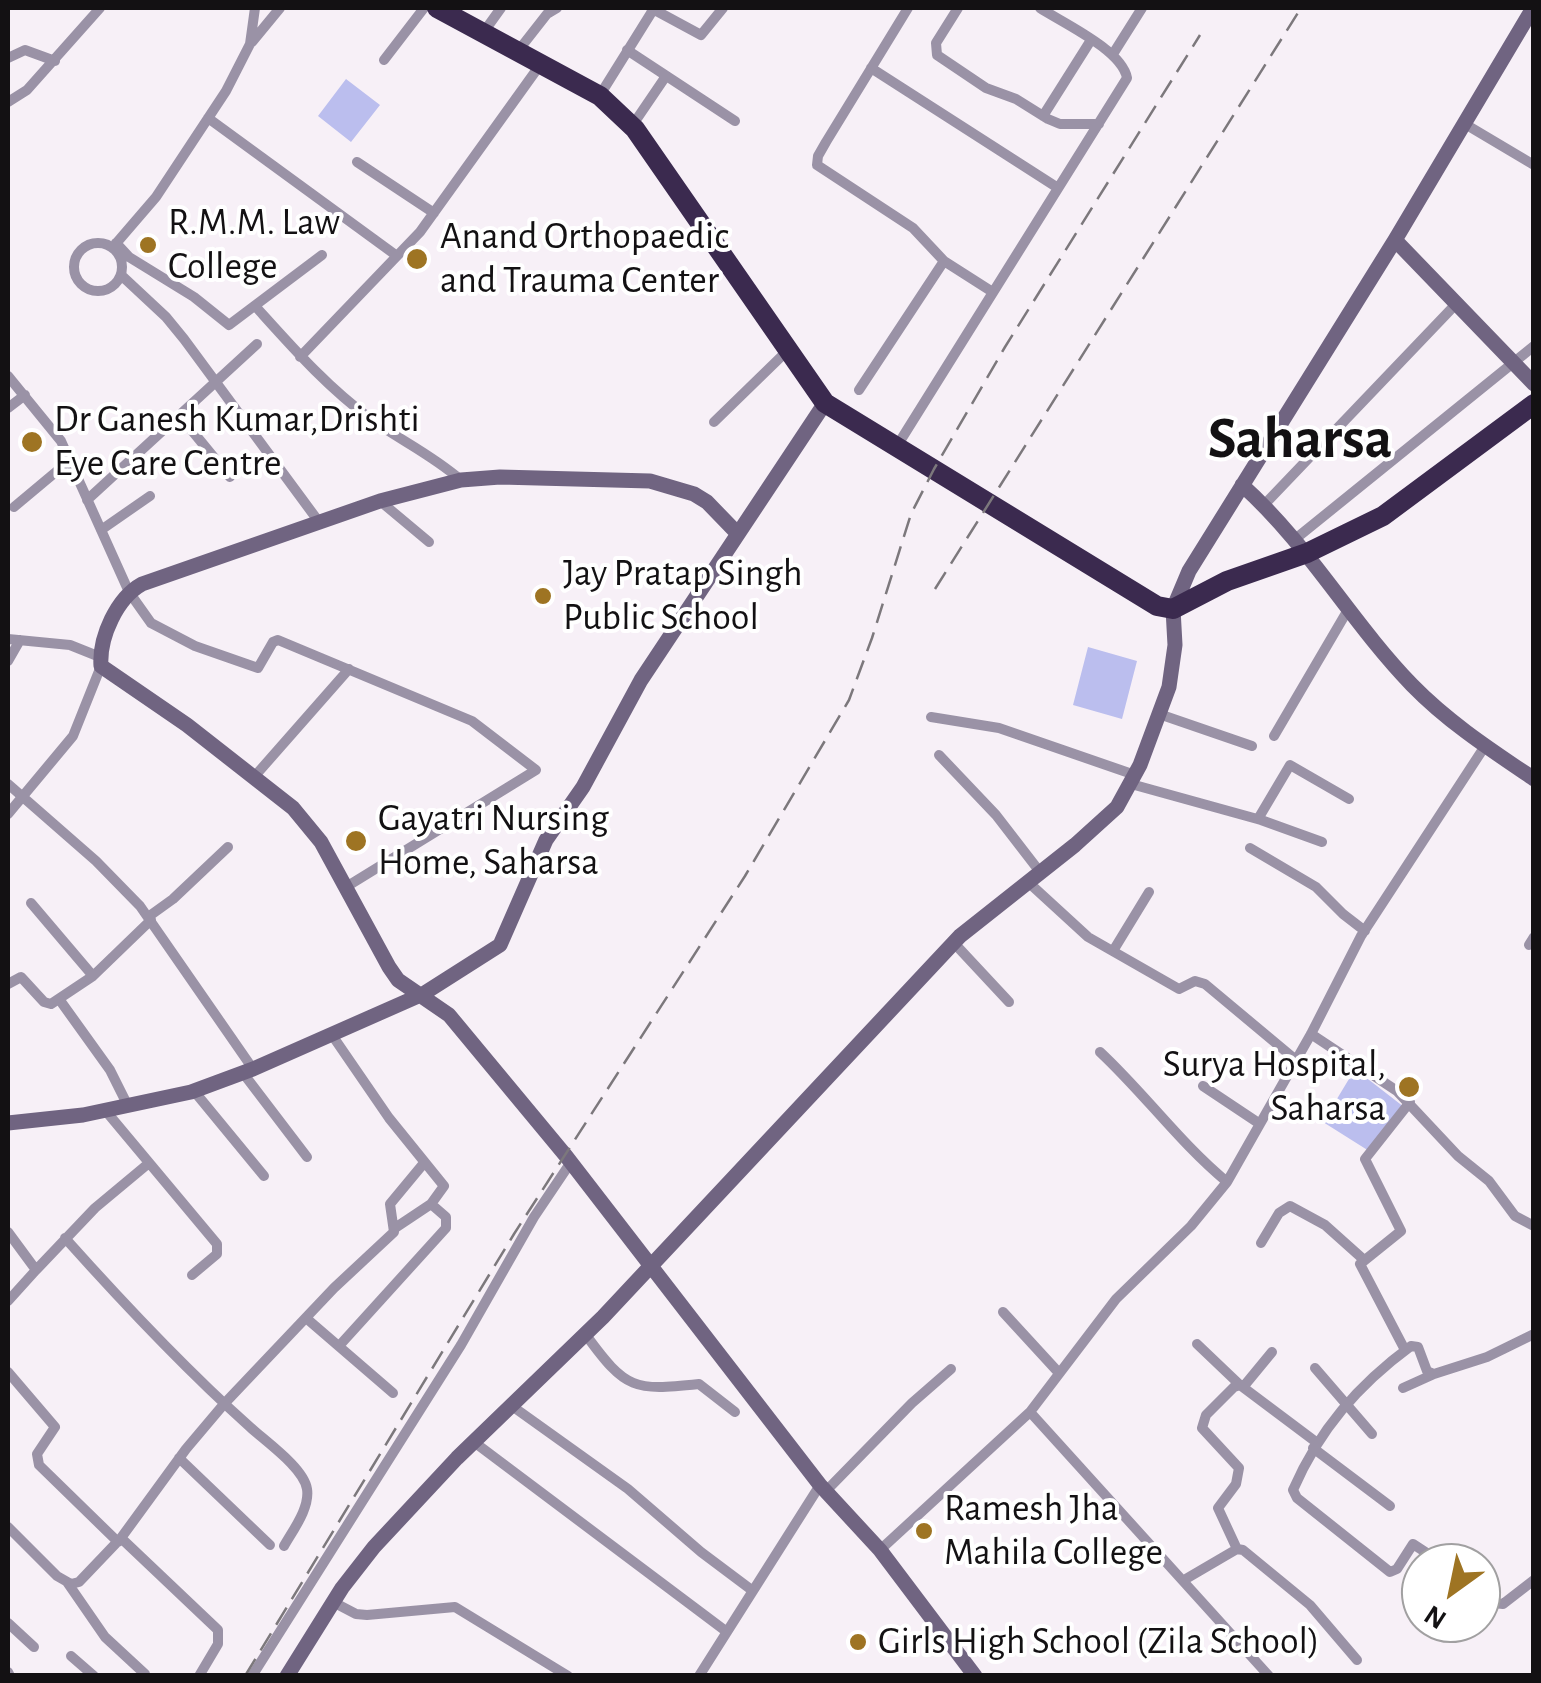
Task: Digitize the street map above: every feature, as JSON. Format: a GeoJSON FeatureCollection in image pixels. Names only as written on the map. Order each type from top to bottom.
{"type":"FeatureCollection","features":[{"type":"Feature","properties":{"kind":"highway"},"geometry":{"type":"LineString","coordinates":[[437,8],[600,96],[632,126],[825,403],[1158,606],[1173,609],[1300,546],[1383,516],[1534,404]]}},
{"type":"Feature","properties":{"kind":"main road"},"geometry":{"type":"LineString","coordinates":[[288,1676],[333,1602],[374,1547],[474,1442],[586,1335],[954,942],[1117,807],[1133,780],[1169,688],[1176,645],[1173,609],[1189,571],[1395,240],[1533,8]]}},
{"type":"Feature","properties":{"kind":"main road"},"geometry":{"type":"LineString","coordinates":[[1395,240],[1534,384]]}},
{"type":"Feature","properties":{"kind":"main road"},"geometry":{"type":"LineString","coordinates":[[8,1123],[106,1110],[194,1091],[423,994],[500,945],[546,840],[583,787],[641,680],[825,403]]}},
{"type":"Feature","properties":{"kind":"main road"},"geometry":{"type":"LineString","coordinates":[[737,532],[694,494],[650,482],[500,477],[461,480],[380,501],[129,592],[110,624],[101,662],[294,808],[322,842],[398,980],[450,1015],[571,1162],[823,1488],[880,1550],[975,1676]]}},
{"type":"Feature","properties":{"kind":"main road"},"geometry":{"type":"LineString","coordinates":[[1242,486],[1300,546],[1410,683],[1484,746],[1534,779]]}},
{"type":"Feature","properties":{"kind":"street"},"geometry":{"type":"LineString","coordinates":[[8,102],[27,90],[56,61],[100,8]]}},
{"type":"Feature","properties":{"kind":"street"},"geometry":{"type":"LineString","coordinates":[[250,44],[254,8]]}},
{"type":"Feature","properties":{"kind":"street"},"geometry":{"type":"LineString","coordinates":[[115,245],[156,197],[250,44],[280,8]]}},
{"type":"Feature","properties":{"kind":"street"},"geometry":{"type":"LineString","coordinates":[[384,60],[424,8]]}},
{"type":"Feature","properties":{"kind":"street"},"geometry":{"type":"LineString","coordinates":[[483,32],[502,8]]}},
{"type":"Feature","properties":{"kind":"street"},"geometry":{"type":"LineString","coordinates":[[518,52],[557,8]]}},
{"type":"Feature","properties":{"kind":"street"},"geometry":{"type":"LineString","coordinates":[[600,96],[652,9],[701,36],[723,8]]}},
{"type":"Feature","properties":{"kind":"street"},"geometry":{"type":"LineString","coordinates":[[908,8],[818,156],[818,165],[913,228],[944,260],[991,291]]}},
{"type":"Feature","properties":{"kind":"street"},"geometry":{"type":"LineString","coordinates":[[958,8],[936,42],[937,56],[986,88],[1010,96],[1060,124],[1099,124]]}},
{"type":"Feature","properties":{"kind":"street"},"geometry":{"type":"LineString","coordinates":[[896,446],[1127,78],[1125,69],[1112,54],[1040,8]]}},
{"type":"Feature","properties":{"kind":"street"},"geometry":{"type":"LineString","coordinates":[[1112,54],[1142,8]]}},
{"type":"Feature","properties":{"kind":"street"},"geometry":{"type":"LineString","coordinates":[[1043,116],[1090,40]]}},
{"type":"Feature","properties":{"kind":"street"},"geometry":{"type":"LineString","coordinates":[[8,58],[25,50],[56,61]]}},
{"type":"Feature","properties":{"kind":"street"},"geometry":{"type":"LineString","coordinates":[[627,50],[735,121]]}},
{"type":"Feature","properties":{"kind":"street"},"geometry":{"type":"LineString","coordinates":[[300,357],[434,214],[540,64]]}},
{"type":"Feature","properties":{"kind":"street"},"geometry":{"type":"LineString","coordinates":[[871,68],[1058,188]]}},
{"type":"Feature","properties":{"kind":"street"},"geometry":{"type":"LineString","coordinates":[[632,126],[666,76]]}},
{"type":"Feature","properties":{"kind":"street"},"geometry":{"type":"LineString","coordinates":[[208,118],[397,256]]}},
{"type":"Feature","properties":{"kind":"street"},"geometry":{"type":"LineString","coordinates":[[1465,124],[1534,165]]}},
{"type":"Feature","properties":{"kind":"street"},"geometry":{"type":"LineString","coordinates":[[357,162],[434,214]]}},
{"type":"Feature","properties":{"kind":"street"},"geometry":{"type":"LineString","coordinates":[[115,245],[122,261],[121,275],[115,284],[100,291],[84,286],[74,273],[75,256],[86,245],[115,245],[229,325],[322,255]]}},
{"type":"Feature","properties":{"kind":"street"},"geometry":{"type":"LineString","coordinates":[[859,390],[944,260]]}},
{"type":"Feature","properties":{"kind":"street"},"geometry":{"type":"LineString","coordinates":[[121,275],[166,317],[218,381],[319,522]]}},
{"type":"Feature","properties":{"kind":"street"},"geometry":{"type":"LineString","coordinates":[[1264,506],[1456,304]]}},
{"type":"Feature","properties":{"kind":"street"},"geometry":{"type":"LineString","coordinates":[[256,307],[315,374],[355,407],[432,456],[461,480]]}},
{"type":"Feature","properties":{"kind":"street"},"geometry":{"type":"LineString","coordinates":[[87,500],[257,344]]}},
{"type":"Feature","properties":{"kind":"street"},"geometry":{"type":"LineString","coordinates":[[1300,546],[1534,346]]}},
{"type":"Feature","properties":{"kind":"street"},"geometry":{"type":"LineString","coordinates":[[714,422],[788,350]]}},
{"type":"Feature","properties":{"kind":"street"},"geometry":{"type":"LineString","coordinates":[[8,376],[60,441],[129,592],[154,626],[256,668],[278,640],[472,721],[536,770],[346,887]]}},
{"type":"Feature","properties":{"kind":"street"},"geometry":{"type":"LineString","coordinates":[[8,408],[24,396]]}},
{"type":"Feature","properties":{"kind":"street"},"geometry":{"type":"LineString","coordinates":[[180,416],[230,477]]}},
{"type":"Feature","properties":{"kind":"street"},"geometry":{"type":"LineString","coordinates":[[14,506],[69,461]]}},
{"type":"Feature","properties":{"kind":"street"},"geometry":{"type":"LineString","coordinates":[[100,530],[150,496]]}},
{"type":"Feature","properties":{"kind":"street"},"geometry":{"type":"LineString","coordinates":[[380,501],[429,542]]}},
{"type":"Feature","properties":{"kind":"street"},"geometry":{"type":"LineString","coordinates":[[1274,736],[1350,608]]}},
{"type":"Feature","properties":{"kind":"street"},"geometry":{"type":"LineString","coordinates":[[8,640],[70,645],[101,662],[73,736],[8,814]]}},
{"type":"Feature","properties":{"kind":"street"},"geometry":{"type":"LineString","coordinates":[[8,661],[20,640]]}},
{"type":"Feature","properties":{"kind":"street"},"geometry":{"type":"LineString","coordinates":[[254,777],[349,668]]}},
{"type":"Feature","properties":{"kind":"street"},"geometry":{"type":"LineString","coordinates":[[1158,714],[1252,746]]}},
{"type":"Feature","properties":{"kind":"street"},"geometry":{"type":"LineString","coordinates":[[931,717],[999,728],[1133,780],[1322,842]]}},
{"type":"Feature","properties":{"kind":"street"},"geometry":{"type":"LineString","coordinates":[[880,1550],[1030,1412],[1116,1299],[1191,1226],[1227,1182],[1365,931],[1484,746]]}},
{"type":"Feature","properties":{"kind":"street"},"geometry":{"type":"LineString","coordinates":[[939,755],[996,815],[1034,877],[1076,929],[1180,989],[1195,982],[1205,984],[1296,1060]]}},
{"type":"Feature","properties":{"kind":"street"},"geometry":{"type":"LineString","coordinates":[[1258,820],[1290,765],[1349,799]]}},
{"type":"Feature","properties":{"kind":"street"},"geometry":{"type":"LineString","coordinates":[[8,784],[96,861],[150,918],[307,1157]]}},
{"type":"Feature","properties":{"kind":"street"},"geometry":{"type":"LineString","coordinates":[[8,984],[22,977],[46,1004],[59,999],[93,976],[228,847]]}},
{"type":"Feature","properties":{"kind":"street"},"geometry":{"type":"LineString","coordinates":[[1250,848],[1316,887],[1365,931]]}},
{"type":"Feature","properties":{"kind":"street"},"geometry":{"type":"LineString","coordinates":[[1113,952],[1149,892]]}},
{"type":"Feature","properties":{"kind":"street"},"geometry":{"type":"LineString","coordinates":[[31,903],[93,976]]}},
{"type":"Feature","properties":{"kind":"street"},"geometry":{"type":"LineString","coordinates":[[954,942],[1009,1002]]}},
{"type":"Feature","properties":{"kind":"street"},"geometry":{"type":"LineString","coordinates":[[59,999],[110,1070],[128,1106]]}},
{"type":"Feature","properties":{"kind":"street"},"geometry":{"type":"LineString","coordinates":[[1311,1034],[1410,1102],[1458,1156],[1489,1181],[1515,1216],[1534,1226]]}},
{"type":"Feature","properties":{"kind":"street"},"geometry":{"type":"LineString","coordinates":[[67,1582],[79,1582],[120,1540],[224,1404],[396,1228],[431,1204],[444,1186],[332,1035]]}},
{"type":"Feature","properties":{"kind":"street"},"geometry":{"type":"LineString","coordinates":[[1100,1052],[1126,1076],[1182,1143],[1227,1182]]}},
{"type":"Feature","properties":{"kind":"street"},"geometry":{"type":"LineString","coordinates":[[1203,1086],[1260,1124]]}},
{"type":"Feature","properties":{"kind":"street"},"geometry":{"type":"LineString","coordinates":[[194,1091],[264,1176]]}},
{"type":"Feature","properties":{"kind":"street"},"geometry":{"type":"LineString","coordinates":[[1405,1350],[1361,1268],[1363,1259],[1401,1231],[1365,1162],[1410,1102]]}},
{"type":"Feature","properties":{"kind":"street"},"geometry":{"type":"LineString","coordinates":[[106,1110],[217,1244],[217,1254],[192,1275]]}},
{"type":"Feature","properties":{"kind":"street"},"geometry":{"type":"LineString","coordinates":[[252,1676],[461,1345],[534,1217],[571,1162]]}},
{"type":"Feature","properties":{"kind":"street"},"geometry":{"type":"LineString","coordinates":[[8,1301],[65,1238],[150,1163]]}},
{"type":"Feature","properties":{"kind":"street"},"geometry":{"type":"LineString","coordinates":[[396,1228],[390,1204],[424,1163]]}},
{"type":"Feature","properties":{"kind":"street"},"geometry":{"type":"LineString","coordinates":[[338,1346],[446,1228],[446,1218],[431,1204]]}},
{"type":"Feature","properties":{"kind":"street"},"geometry":{"type":"LineString","coordinates":[[1261,1243],[1279,1213],[1290,1206],[1325,1225],[1363,1259]]}},
{"type":"Feature","properties":{"kind":"street"},"geometry":{"type":"LineString","coordinates":[[8,1232],[36,1270]]}},
{"type":"Feature","properties":{"kind":"street"},"geometry":{"type":"LineString","coordinates":[[65,1238],[122,1301],[304,1480],[306,1500],[284,1546]]}},
{"type":"Feature","properties":{"kind":"street"},"geometry":{"type":"LineString","coordinates":[[1003,1312],[1060,1374]]}},
{"type":"Feature","properties":{"kind":"street"},"geometry":{"type":"LineString","coordinates":[[306,1318],[393,1394]]}},
{"type":"Feature","properties":{"kind":"street"},"geometry":{"type":"LineString","coordinates":[[1403,1388],[1487,1358],[1534,1334]]}},
{"type":"Feature","properties":{"kind":"street"},"geometry":{"type":"LineString","coordinates":[[586,1335],[609,1366],[636,1384],[654,1389],[698,1384],[736,1412]]}},
{"type":"Feature","properties":{"kind":"street"},"geometry":{"type":"LineString","coordinates":[[1196,1344],[1390,1506]]}},
{"type":"Feature","properties":{"kind":"street"},"geometry":{"type":"LineString","coordinates":[[1401,1564],[1390,1572],[1297,1498],[1293,1490],[1315,1445],[1346,1405],[1405,1350],[1418,1347],[1427,1371],[1434,1374]]}},
{"type":"Feature","properties":{"kind":"street"},"geometry":{"type":"LineString","coordinates":[[1272,1352],[1202,1422],[1206,1433],[1239,1468],[1236,1484],[1218,1508],[1237,1548],[1256,1558],[1310,1605],[1357,1660]]}},
{"type":"Feature","properties":{"kind":"street"},"geometry":{"type":"LineString","coordinates":[[1315,1368],[1372,1434]]}},
{"type":"Feature","properties":{"kind":"street"},"geometry":{"type":"LineString","coordinates":[[699,1676],[823,1488],[951,1369]]}},
{"type":"Feature","properties":{"kind":"street"},"geometry":{"type":"LineString","coordinates":[[8,1372],[56,1427],[37,1454],[39,1465],[218,1630],[218,1644],[200,1676]]}},
{"type":"Feature","properties":{"kind":"street"},"geometry":{"type":"LineString","coordinates":[[512,1406],[628,1490],[753,1591]]}},
{"type":"Feature","properties":{"kind":"street"},"geometry":{"type":"LineString","coordinates":[[1030,1412],[1269,1676]]}},
{"type":"Feature","properties":{"kind":"street"},"geometry":{"type":"LineString","coordinates":[[474,1442],[727,1632]]}},
{"type":"Feature","properties":{"kind":"street"},"geometry":{"type":"LineString","coordinates":[[179,1458],[270,1545]]}},
{"type":"Feature","properties":{"kind":"street"},"geometry":{"type":"LineString","coordinates":[[8,1527],[67,1582],[104,1636],[146,1674]]}},
{"type":"Feature","properties":{"kind":"street"},"geometry":{"type":"LineString","coordinates":[[1184,1580],[1237,1548]]}},
{"type":"Feature","properties":{"kind":"street"},"geometry":{"type":"LineString","coordinates":[[1501,1604],[1534,1580]]}},
{"type":"Feature","properties":{"kind":"street"},"geometry":{"type":"LineString","coordinates":[[333,1602],[366,1615],[456,1607],[568,1676]]}},
{"type":"Feature","properties":{"kind":"street"},"geometry":{"type":"LineString","coordinates":[[8,1623],[34,1646]]}},
{"type":"Feature","properties":{"kind":"street"},"geometry":{"type":"LineString","coordinates":[[71,1656],[94,1676]]}},
{"type":"Feature","properties":{"kind":"water"},"geometry":{"type":"Polygon","coordinates":[[[346,79],[380,105],[351,142],[318,116],[346,79]]]}},
{"type":"Feature","properties":{"kind":"water"},"geometry":{"type":"Polygon","coordinates":[[[1088,647],[1137,661],[1122,719],[1073,705],[1088,647]]]}},
{"type":"Feature","properties":{"kind":"water"},"geometry":{"type":"Polygon","coordinates":[[[1355,1069],[1404,1107],[1369,1151],[1323,1122],[1355,1069]]]}},
{"type":"Feature","properties":{"kind":"railway"},"geometry":{"type":"LineString","coordinates":[[935,589],[1301,8]]}},
{"type":"Feature","properties":{"kind":"railway"},"geometry":{"type":"LineString","coordinates":[[245,1676],[514,1234],[745,876],[849,700],[911,514],[934,469],[1005,347],[1200,35]]}},
{"type":"Feature","properties":{"kind":"place","name":"R.M.M. Law College"},"geometry":{"type":"Point","coordinates":[148,245]}},
{"type":"Feature","properties":{"kind":"place","name":"Anand Orthopaedic and Trauma Center"},"geometry":{"type":"Point","coordinates":[417,259]}},
{"type":"Feature","properties":{"kind":"place","name":"Dr Ganesh Kumar,Drishti Eye Care Centre"},"geometry":{"type":"Point","coordinates":[32,442]}},
{"type":"Feature","properties":{"kind":"place","name":"Jay Pratap Singh Public School"},"geometry":{"type":"Point","coordinates":[543,596]}},
{"type":"Feature","properties":{"kind":"place","name":"Gayatri Nursing Home, Saharsa"},"geometry":{"type":"Point","coordinates":[356,841]}},
{"type":"Feature","properties":{"kind":"place","name":"Surya Hospital, Saharsa"},"geometry":{"type":"Point","coordinates":[1409,1087]}},
{"type":"Feature","properties":{"kind":"place","name":"Ramesh Jha Mahila College"},"geometry":{"type":"Point","coordinates":[924,1531]}},
{"type":"Feature","properties":{"kind":"place","name":"Girls High School (Zila School)"},"geometry":{"type":"Point","coordinates":[858,1642]}},
{"type":"Feature","properties":{"kind":"district","name":"Saharsa"},"geometry":{"type":"Point","coordinates":[1300,440]}}]}
